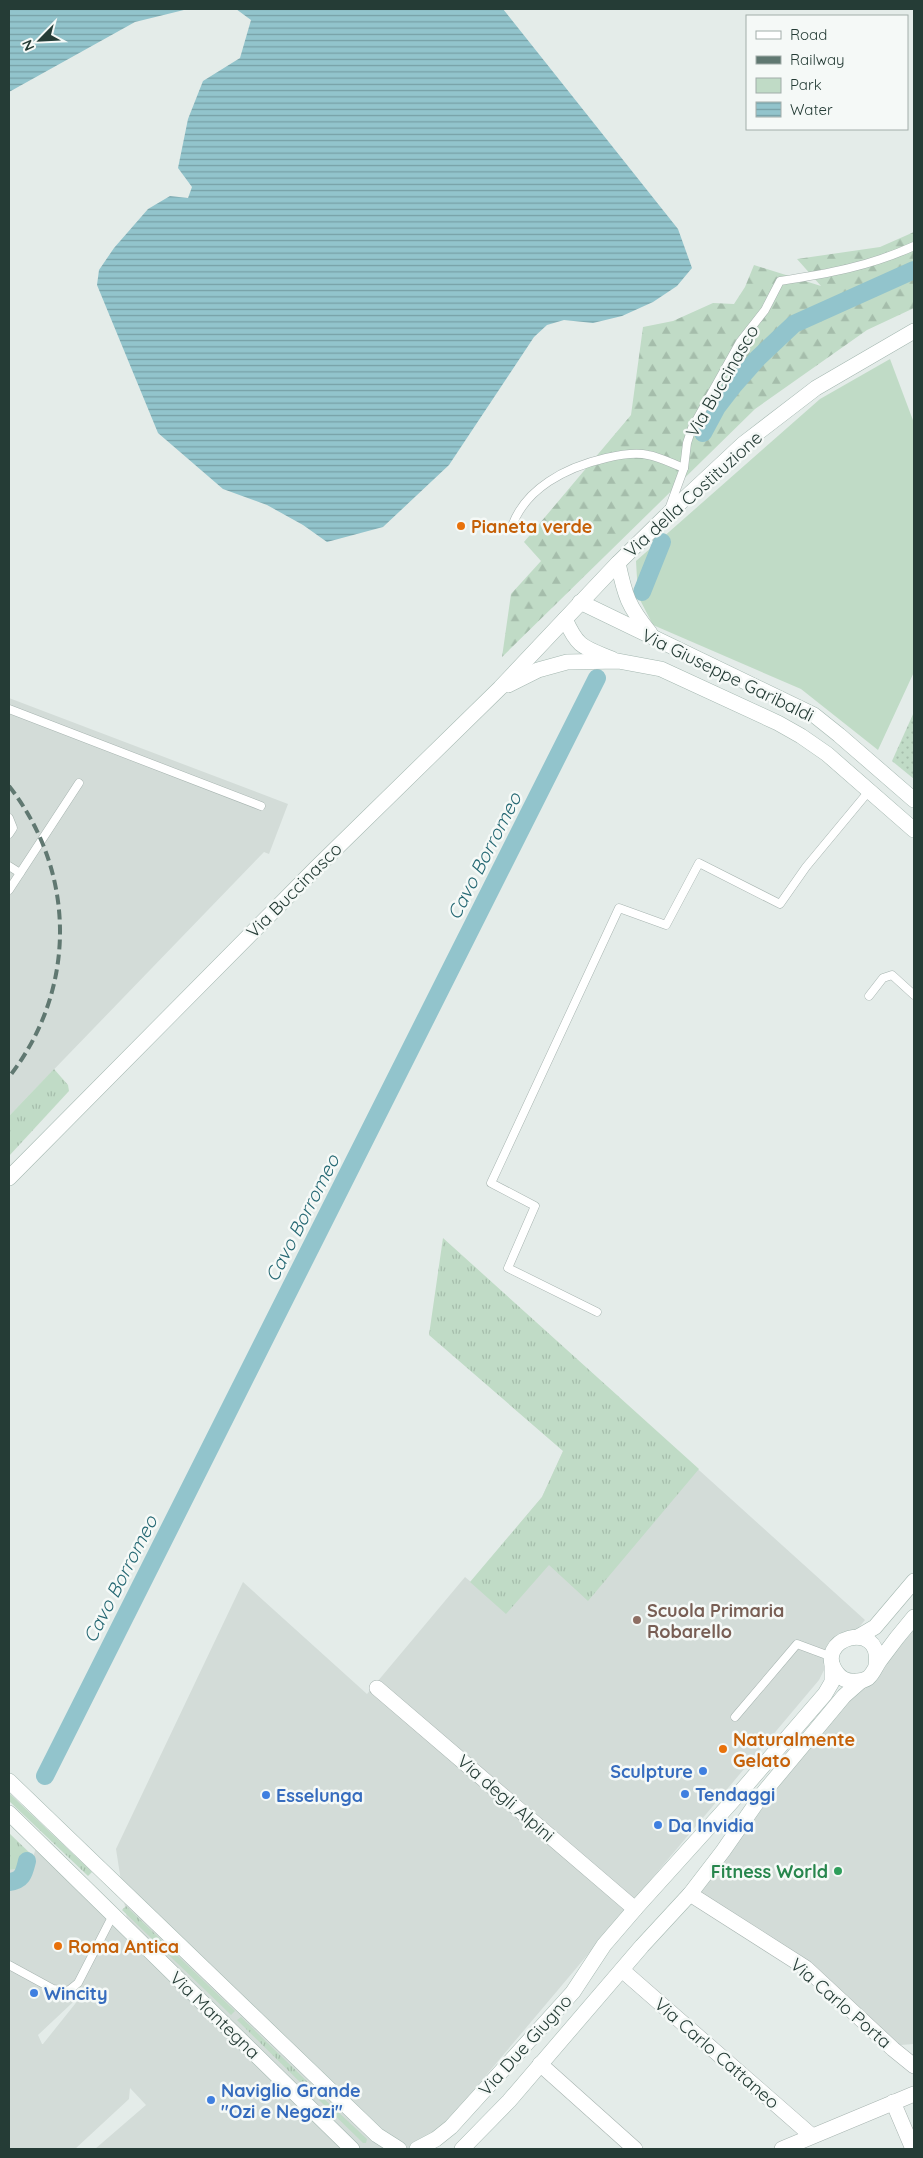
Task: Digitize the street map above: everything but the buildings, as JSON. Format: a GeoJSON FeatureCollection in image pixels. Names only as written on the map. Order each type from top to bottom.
{"type":"FeatureCollection","features":[{"type":"Feature","properties":{"kind":"street","name":"Via della Costituzione"},"geometry":{"type":"LineString","coordinates":[[580,602],[667,515],[743,444],[816,388],[914,331]]}},
{"type":"Feature","properties":{"kind":"street"},"geometry":{"type":"LineString","coordinates":[[618,563],[624,595],[629,606],[654,638]]}},
{"type":"Feature","properties":{"kind":"street","name":"Via Buccinasco"},"geometry":{"type":"LineString","coordinates":[[9,1178],[316,868],[500,688],[580,602]]}},
{"type":"Feature","properties":{"kind":"street","name":"Via Giuseppe Garibaldi"},"geometry":{"type":"LineString","coordinates":[[580,602],[814,715],[914,800]]}},
{"type":"Feature","properties":{"kind":"street"},"geometry":{"type":"LineString","coordinates":[[565,618],[574,637],[583,647],[618,661]]}},
{"type":"Feature","properties":{"kind":"street"},"geometry":{"type":"LineString","coordinates":[[500,688],[538,670],[567,662],[618,661]]}},
{"type":"Feature","properties":{"kind":"street","name":"Via Giuseppe Garibaldi"},"geometry":{"type":"LineString","coordinates":[[618,661],[661,669],[778,723],[801,736],[827,754],[914,830]]}},
{"type":"Feature","properties":{"kind":"street"},"geometry":{"type":"LineString","coordinates":[[635,1909],[737,1796],[825,1694],[832,1682],[832,1660],[838,1644],[845,1639],[858,1637],[875,1628],[914,1582]]}},
{"type":"Feature","properties":{"kind":"street"},"geometry":{"type":"LineString","coordinates":[[690,1894],[723,1852],[764,1792],[844,1696],[861,1681],[868,1678],[914,1617]]}},
{"type":"Feature","properties":{"kind":"street"},"geometry":{"type":"LineString","coordinates":[[858,1637],[871,1644],[875,1651],[876,1666]]}},
{"type":"Feature","properties":{"kind":"street"},"geometry":{"type":"LineString","coordinates":[[832,1660],[835,1671],[846,1680],[861,1681]]}},
{"type":"Feature","properties":{"kind":"street","name":"Via degli Alpini"},"geometry":{"type":"LineString","coordinates":[[376,1688],[635,1909]]}},
{"type":"Feature","properties":{"kind":"street"},"geometry":{"type":"LineString","coordinates":[[9,1781],[370,2129],[399,2149]]}},
{"type":"Feature","properties":{"kind":"street","name":"Via Mantegna"},"geometry":{"type":"LineString","coordinates":[[9,1812],[352,2149]]}},
{"type":"Feature","properties":{"kind":"street","name":"Via Due Giugno"},"geometry":{"type":"LineString","coordinates":[[462,2149],[509,2101],[642,1946],[690,1894]]}},
{"type":"Feature","properties":{"kind":"street","name":"Via Carlo Porta"},"geometry":{"type":"LineString","coordinates":[[690,1894],[806,1968],[893,2049],[914,2066]]}},
{"type":"Feature","properties":{"kind":"street","name":"Via Due Giugno"},"geometry":{"type":"LineString","coordinates":[[416,2149],[436,2139],[451,2127],[573,1992],[604,1945],[635,1909]]}},
{"type":"Feature","properties":{"kind":"street","name":"Via Carlo Cattaneo"},"geometry":{"type":"LineString","coordinates":[[622,1970],[812,2136]]}},
{"type":"Feature","properties":{"kind":"street"},"geometry":{"type":"LineString","coordinates":[[540,2064],[635,2149]]}},
{"type":"Feature","properties":{"kind":"street"},"geometry":{"type":"LineString","coordinates":[[782,2149],[914,2094]]}},
{"type":"Feature","properties":{"kind":"street"},"geometry":{"type":"LineString","coordinates":[[893,2102],[914,2149]]}},
{"type":"Feature","properties":{"kind":"street"},"geometry":{"type":"LineString","coordinates":[[404,2149],[416,2149]]}},
{"type":"Feature","properties":{"kind":"lane","name":"Via Buccinasco"},"geometry":{"type":"LineString","coordinates":[[667,515],[684,468],[686,443],[692,428],[740,342],[764,310],[780,281],[830,274],[890,257],[914,246]]}},
{"type":"Feature","properties":{"kind":"lane"},"geometry":{"type":"LineString","coordinates":[[511,529],[522,507],[537,490],[553,477],[572,469],[623,454],[647,454],[684,468]]}},
{"type":"Feature","properties":{"kind":"lane"},"geometry":{"type":"LineString","coordinates":[[9,709],[261,806]]}},
{"type":"Feature","properties":{"kind":"lane"},"geometry":{"type":"LineString","coordinates":[[9,890],[78,783]]}},
{"type":"Feature","properties":{"kind":"lane"},"geometry":{"type":"LineString","coordinates":[[597,1312],[508,1268],[535,1206],[490,1183],[619,908],[666,925],[698,863],[780,904],[806,867],[869,791]]}},
{"type":"Feature","properties":{"kind":"lane"},"geometry":{"type":"LineString","coordinates":[[9,818],[13,828],[9,834]]}},
{"type":"Feature","properties":{"kind":"lane"},"geometry":{"type":"LineString","coordinates":[[9,866],[20,873]]}},
{"type":"Feature","properties":{"kind":"lane"},"geometry":{"type":"LineString","coordinates":[[869,996],[883,978],[892,975],[914,996]]}},
{"type":"Feature","properties":{"kind":"lane"},"geometry":{"type":"LineString","coordinates":[[735,1717],[796,1644],[832,1660]]}},
{"type":"Feature","properties":{"kind":"lane"},"geometry":{"type":"LineString","coordinates":[[9,1965],[53,1990],[68,1991],[78,1983],[113,1915]]}},
{"type":"Feature","properties":{"kind":"shaded area"},"geometry":{"type":"Polygon","coordinates":[[[9,698],[288,804],[269,854],[264,852],[9,1116],[9,698]]]}},
{"type":"Feature","properties":{"kind":"shaded area"},"geometry":{"type":"Polygon","coordinates":[[[597,1378],[865,1620],[825,1668],[819,1680],[424,2149],[95,2149],[146,2105],[130,2088],[129,2099],[75,2149],[9,2149],[9,1870],[30,1867],[39,1838],[128,1926],[116,1849],[243,1582],[367,1694],[465,1577],[471,1582],[542,1497],[597,1378]],[[87,1989],[38,2035],[43,2044],[87,1989]]]}},
{"type":"Feature","properties":{"kind":"shaded area"},"geometry":{"type":"Polygon","coordinates":[[[914,1622],[914,2044],[900,2045],[694,1893],[754,1810],[914,1622]]]}},
{"type":"Feature","properties":{"kind":"green space"},"geometry":{"type":"Polygon","coordinates":[[[914,232],[914,308],[867,330],[755,409],[502,657],[511,594],[541,561],[524,542],[631,415],[643,327],[673,321],[713,303],[734,304],[745,287],[754,265],[821,286],[797,259],[880,247],[914,232]]]}},
{"type":"Feature","properties":{"kind":"green space"},"geometry":{"type":"Polygon","coordinates":[[[890,359],[914,423],[914,672],[878,750],[801,689],[653,625],[638,596],[636,561],[820,399],[890,359]]]}},
{"type":"Feature","properties":{"kind":"green space"},"geometry":{"type":"Polygon","coordinates":[[[914,712],[914,779],[892,761],[914,712]]]}},
{"type":"Feature","properties":{"kind":"green space"},"geometry":{"type":"Polygon","coordinates":[[[54,1069],[68,1085],[69,1091],[9,1156],[9,1116],[54,1069]]]}},
{"type":"Feature","properties":{"kind":"green space"},"geometry":{"type":"Polygon","coordinates":[[[443,1238],[699,1469],[588,1601],[549,1565],[506,1614],[470,1582],[542,1497],[563,1451],[429,1335],[443,1238]]]}},
{"type":"Feature","properties":{"kind":"green space"},"geometry":{"type":"Polygon","coordinates":[[[9,1793],[92,1872],[88,1876],[9,1801],[9,1793]]]}},
{"type":"Feature","properties":{"kind":"green space"},"geometry":{"type":"Polygon","coordinates":[[[9,1833],[34,1857],[30,1867],[9,1870],[9,1833]]]}},
{"type":"Feature","properties":{"kind":"green space"},"geometry":{"type":"Polygon","coordinates":[[[126,1906],[235,2011],[231,2015],[122,1910],[126,1906]]]}},
{"type":"Feature","properties":{"kind":"green space"},"geometry":{"type":"Polygon","coordinates":[[[241,2017],[317,2091],[313,2095],[237,2020],[241,2017]]]}},
{"type":"Feature","properties":{"kind":"green space"},"geometry":{"type":"Polygon","coordinates":[[[322,2097],[367,2139],[366,2143],[363,2143],[319,2100],[322,2097]]]}},
{"type":"Feature","properties":{"kind":"water"},"geometry":{"type":"Polygon","coordinates":[[[9,9],[188,9],[135,22],[9,92],[9,9]]]}},
{"type":"Feature","properties":{"kind":"water"},"geometry":{"type":"Polygon","coordinates":[[[236,9],[503,9],[678,229],[692,268],[677,286],[653,302],[622,316],[593,323],[564,320],[547,325],[534,337],[449,465],[383,527],[327,542],[303,525],[267,505],[223,489],[158,433],[97,285],[99,270],[114,248],[148,209],[170,196],[188,198],[192,187],[178,168],[188,119],[203,81],[240,58],[251,20],[236,9]]]}},
{"type":"Feature","properties":{"kind":"waterway","name":"Cavo Borromeo"},"geometry":{"type":"LineString","coordinates":[[703,433],[717,407],[734,385],[758,358],[794,324],[914,270]]}},
{"type":"Feature","properties":{"kind":"waterway","name":"Cavo Borromeo"},"geometry":{"type":"LineString","coordinates":[[642,592],[662,542]]}},
{"type":"Feature","properties":{"kind":"waterway","name":"Cavo Borromeo"},"geometry":{"type":"LineString","coordinates":[[45,1776],[597,678]]}},
{"type":"Feature","properties":{"kind":"waterway","name":"Cavo Borromeo"},"geometry":{"type":"LineString","coordinates":[[9,1882],[20,1878],[27,1861]]}},
{"type":"Feature","properties":{"kind":"railway"},"geometry":{"type":"LineString","coordinates":[[9,786],[31,820],[47,856],[57,893],[60,932],[57,970],[47,1007],[31,1043],[9,1077]]}},
{"type":"Feature","properties":{"kind":"place","name":"Pianeta verde"},"geometry":{"type":"Point","coordinates":[461,526]}},
{"type":"Feature","properties":{"kind":"place","name":"Scuola Primaria Robarello"},"geometry":{"type":"Point","coordinates":[637,1620]}},
{"type":"Feature","properties":{"kind":"place","name":"Naturalmente Gelato"},"geometry":{"type":"Point","coordinates":[723,1749]}},
{"type":"Feature","properties":{"kind":"place","name":"Sculpture"},"geometry":{"type":"Point","coordinates":[703,1771]}},
{"type":"Feature","properties":{"kind":"place","name":"Tendaggi"},"geometry":{"type":"Point","coordinates":[685,1794]}},
{"type":"Feature","properties":{"kind":"place","name":"Esselunga"},"geometry":{"type":"Point","coordinates":[266,1795]}},
{"type":"Feature","properties":{"kind":"place","name":"Da Invidia"},"geometry":{"type":"Point","coordinates":[658,1825]}},
{"type":"Feature","properties":{"kind":"place","name":"Fitness World"},"geometry":{"type":"Point","coordinates":[838,1871]}},
{"type":"Feature","properties":{"kind":"place","name":"Roma Antica"},"geometry":{"type":"Point","coordinates":[58,1946]}},
{"type":"Feature","properties":{"kind":"place","name":"Wincity"},"geometry":{"type":"Point","coordinates":[34,1993]}},
{"type":"Feature","properties":{"kind":"place","name":"Naviglio Grande \"Ozi e Negozi\""},"geometry":{"type":"Point","coordinates":[211,2100]}}]}
